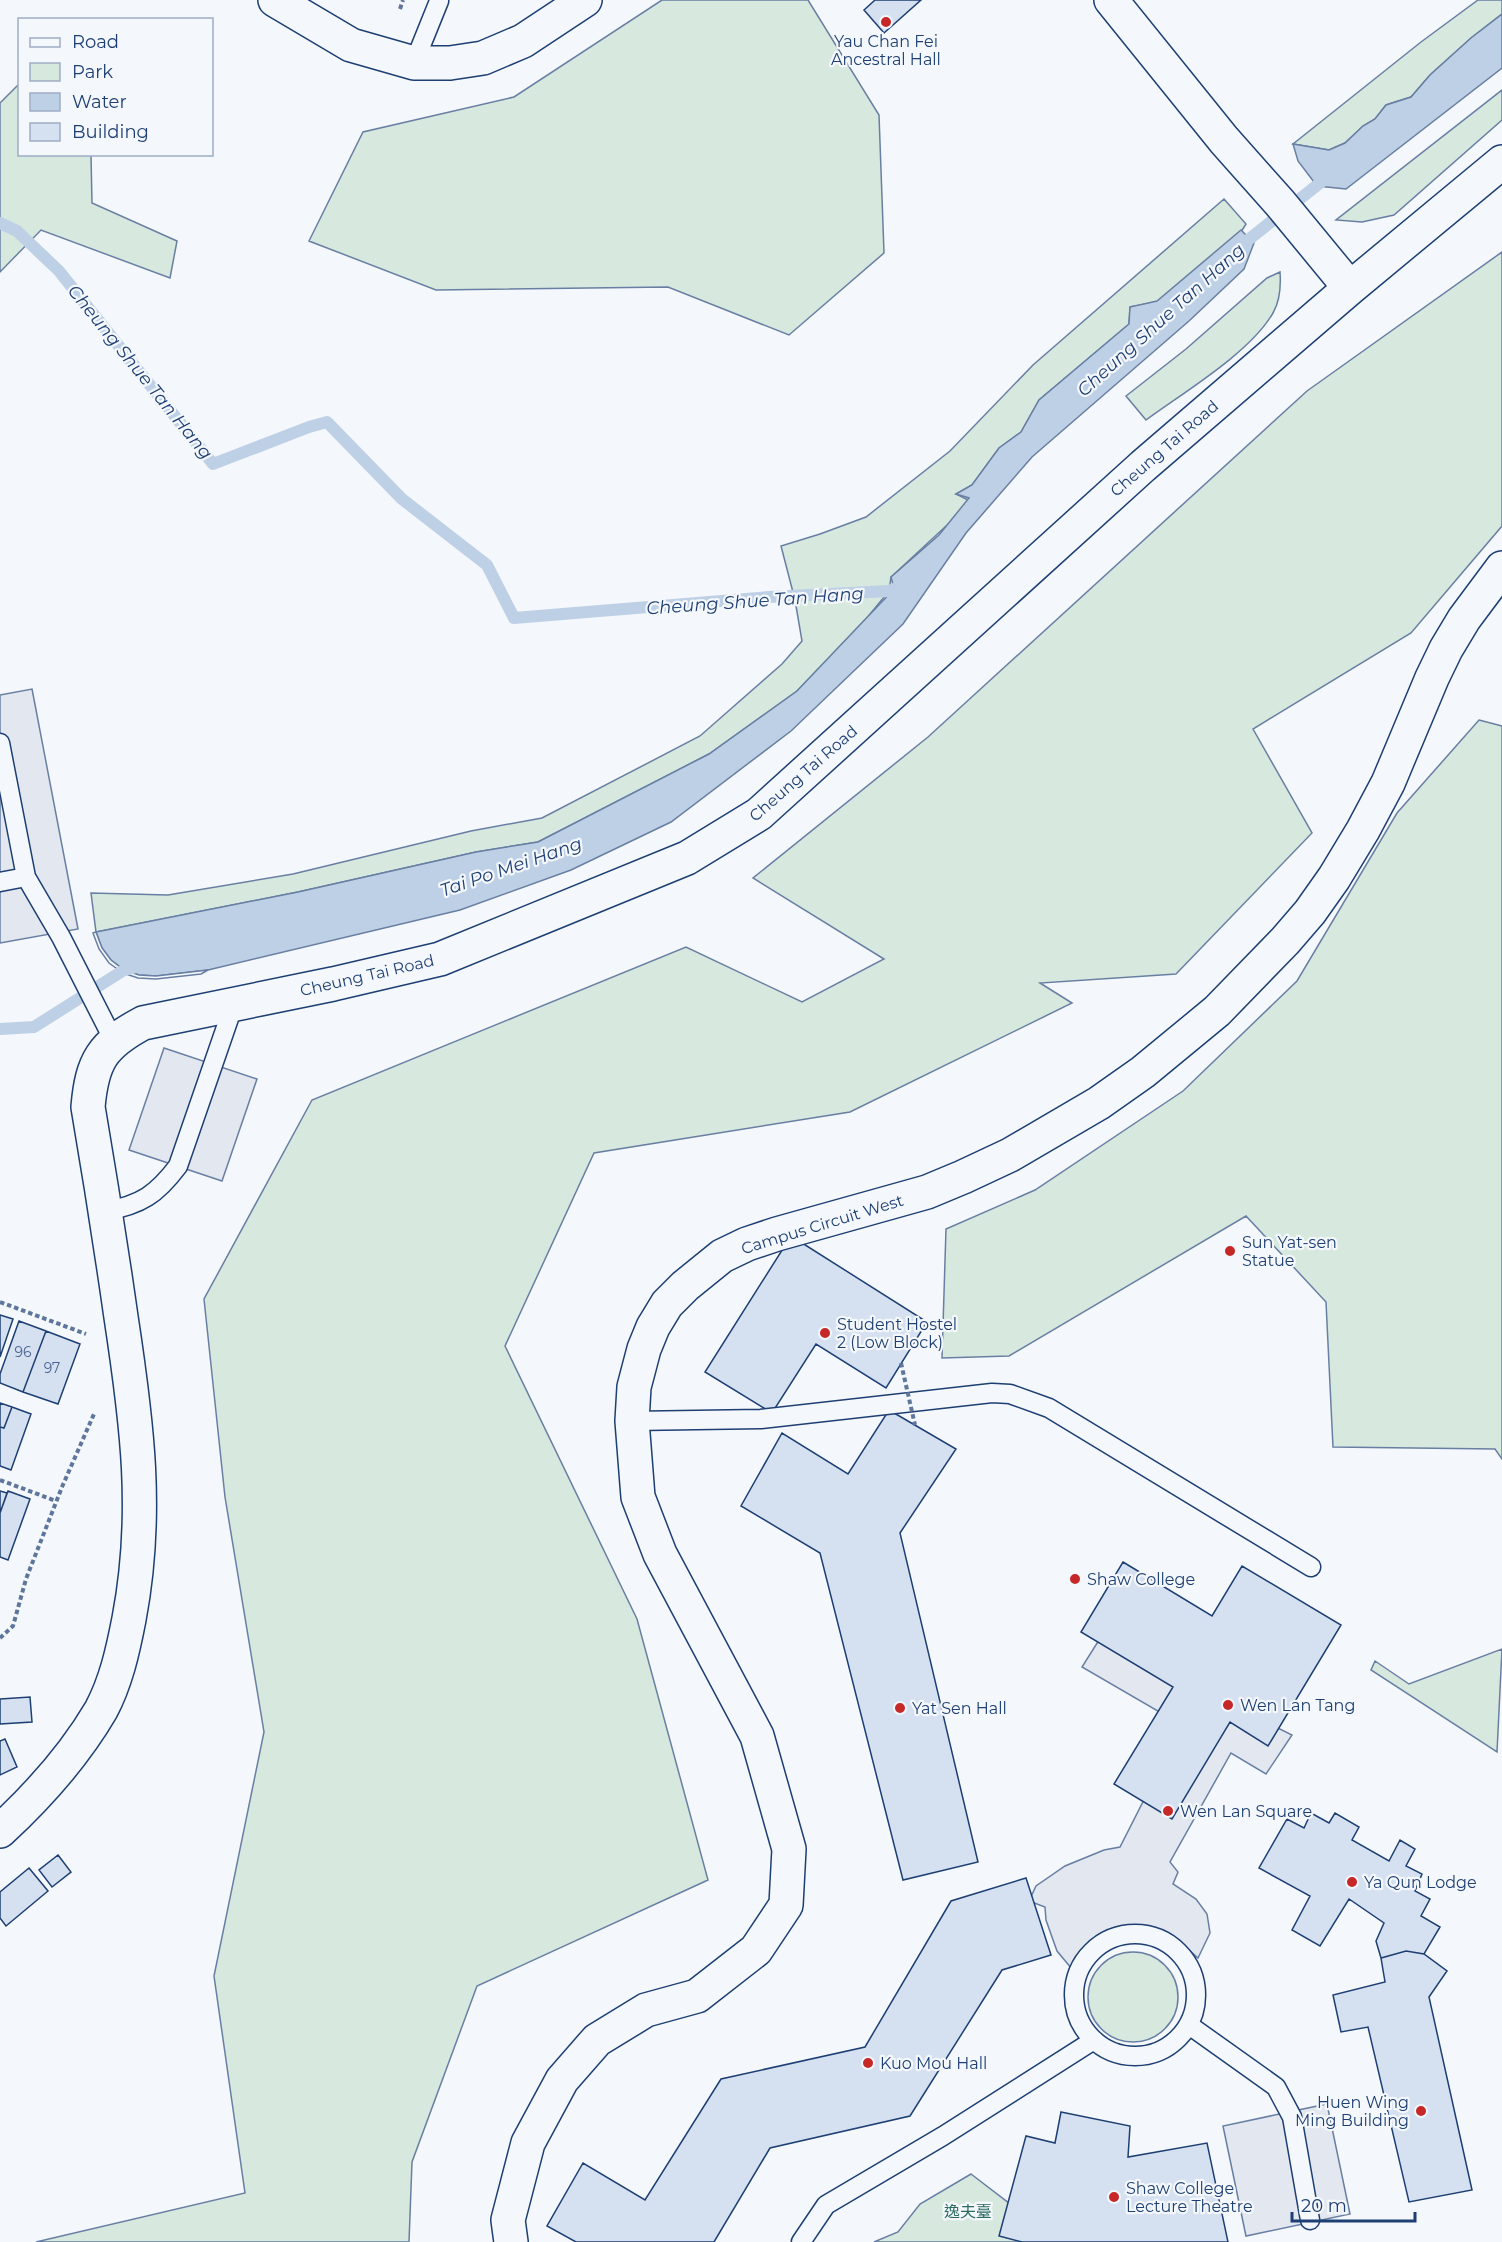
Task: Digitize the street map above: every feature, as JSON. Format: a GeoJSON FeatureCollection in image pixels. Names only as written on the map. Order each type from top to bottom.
{"type":"FeatureCollection","features":[{"type":"Feature","properties":{"kind":"street"},"geometry":{"type":"LineString","coordinates":[[275,0],[351,45],[414,63],[450,63],[483,58],[523,40],[585,0]]}},
{"type":"Feature","properties":{"kind":"street"},"geometry":{"type":"LineString","coordinates":[[1111,0],[1224,140],[1350,288]]}},
{"type":"Feature","properties":{"kind":"street","name":"Cheung Tai Road"},"geometry":{"type":"LineString","coordinates":[[0,1832],[36,1798],[75,1750],[102,1708],[122,1656],[137,1577],[141,1481],[136,1413],[88,1107],[90,1080],[110,1034],[119,1036],[143,1023],[333,984],[440,959],[687,858],[759,814],[1143,466],[1350,288],[1502,162]]}},
{"type":"Feature","properties":{"kind":"street","name":"Campus Circuit West"},"geometry":{"type":"LineString","coordinates":[[511,2242],[508,2220],[528,2144],[562,2080],[597,2040],[646,2010],[697,1996],[706,1990],[756,1950],[786,1905],[789,1849],[757,1736],[660,1554],[638,1497],[632,1421],[634,1387],[644,1349],[653,1327],[667,1304],[708,1266],[747,1244],[927,1192],[1011,1155],[1108,1097],[1153,1064],[1217,1011],[1285,941],[1310,912],[1334,878],[1364,830],[1388,783],[1432,678],[1464,619],[1502,568]]}},
{"type":"Feature","properties":{"kind":"lane"},"geometry":{"type":"LineString","coordinates":[[414,63],[439,1]]}},
{"type":"Feature","properties":{"kind":"lane"},"geometry":{"type":"LineString","coordinates":[[0,743],[26,877],[61,938],[110,1034]]}},
{"type":"Feature","properties":{"kind":"lane"},"geometry":{"type":"LineString","coordinates":[[0,882],[26,877]]}},
{"type":"Feature","properties":{"kind":"lane"},"geometry":{"type":"LineString","coordinates":[[106,1211],[128,1207],[148,1198],[165,1184],[178,1166],[234,1004]]}},
{"type":"Feature","properties":{"kind":"lane"},"geometry":{"type":"LineString","coordinates":[[632,1421],[761,1419],[982,1394],[1011,1394],[1049,1408],[1311,1567]]}},
{"type":"Feature","properties":{"kind":"lane"},"geometry":{"type":"LineString","coordinates":[[1130,1933],[1152,1935],[1173,1946],[1187,1962],[1196,1982],[1196,2004],[1189,2025],[1175,2042],[1155,2053],[1134,2056],[1112,2052],[1094,2040],[1078,2020],[1073,1996],[1077,1972],[1090,1952],[1109,1939],[1130,1933]]}},
{"type":"Feature","properties":{"kind":"lane"},"geometry":{"type":"LineString","coordinates":[[1189,2025],[1276,2087],[1292,2117],[1310,2220]]}},
{"type":"Feature","properties":{"kind":"lane"},"geometry":{"type":"LineString","coordinates":[[801,2242],[826,2205],[943,2136],[1094,2040]]}},
{"type":"Feature","properties":{"kind":"path"},"geometry":{"type":"LineString","coordinates":[[0,1302],[93,1337]]}},
{"type":"Feature","properties":{"kind":"path"},"geometry":{"type":"LineString","coordinates":[[901,1363],[915,1425]]}},
{"type":"Feature","properties":{"kind":"path"},"geometry":{"type":"LineString","coordinates":[[0,1638],[13,1626],[26,1579],[56,1501],[94,1413]]}},
{"type":"Feature","properties":{"kind":"path"},"geometry":{"type":"LineString","coordinates":[[0,1480],[56,1501]]}},
{"type":"Feature","properties":{"kind":"green space"},"geometry":{"type":"Polygon","coordinates":[[[662,0],[808,0],[879,115],[884,253],[789,335],[668,287],[436,290],[309,241],[363,132],[514,97],[662,0]]]}},
{"type":"Feature","properties":{"kind":"green space"},"geometry":{"type":"Polygon","coordinates":[[[1478,0],[1502,0],[1502,14],[1430,75],[1411,97],[1386,105],[1375,119],[1363,126],[1345,143],[1329,150],[1293,144],[1421,42],[1478,0]]]}},
{"type":"Feature","properties":{"kind":"green space"},"geometry":{"type":"Polygon","coordinates":[[[18,85],[18,156],[91,156],[92,203],[177,241],[170,278],[41,230],[0,272],[0,103],[18,85]]]}},
{"type":"Feature","properties":{"kind":"green space"},"geometry":{"type":"Polygon","coordinates":[[[1502,90],[1502,120],[1394,215],[1362,222],[1336,220],[1502,90]]]}},
{"type":"Feature","properties":{"kind":"green space"},"geometry":{"type":"Polygon","coordinates":[[[1224,199],[1246,224],[1236,240],[1157,302],[1130,307],[1129,324],[1039,400],[1021,432],[999,448],[972,485],[956,494],[972,502],[891,577],[889,591],[866,619],[797,691],[709,754],[538,842],[476,852],[298,892],[96,932],[91,893],[168,895],[293,874],[471,831],[542,818],[700,736],[782,664],[802,641],[795,600],[781,546],[866,517],[950,451],[1033,365],[1224,199]]]}},
{"type":"Feature","properties":{"kind":"green space"},"geometry":{"type":"Polygon","coordinates":[[[1502,252],[1502,526],[1411,633],[1253,729],[1312,833],[1176,974],[1040,983],[1072,1003],[850,1112],[594,1153],[505,1346],[637,1619],[708,1880],[477,1986],[412,2162],[409,2242],[36,2242],[245,2193],[214,1976],[264,1732],[225,1497],[204,1299],[312,1100],[686,947],[802,1002],[884,959],[753,878],[928,737],[1307,391],[1502,252]]]}},
{"type":"Feature","properties":{"kind":"green space"},"geometry":{"type":"Polygon","coordinates":[[[1280,272],[1277,304],[1273,313],[1249,343],[1215,371],[1146,420],[1126,396],[1186,349],[1267,278],[1280,272]]]}},
{"type":"Feature","properties":{"kind":"green space"},"geometry":{"type":"Polygon","coordinates":[[[1479,720],[1502,726],[1502,1459],[1495,1449],[1333,1447],[1326,1302],[1246,1216],[1009,1356],[942,1358],[946,1229],[1035,1190],[1183,1091],[1297,981],[1397,813],[1479,720]]]}},
{"type":"Feature","properties":{"kind":"green space"},"geometry":{"type":"Polygon","coordinates":[[[1502,1649],[1497,1752],[1371,1670],[1375,1661],[1409,1684],[1502,1649]]]}},
{"type":"Feature","properties":{"kind":"green space"},"geometry":{"type":"Polygon","coordinates":[[[1133,1952],[1150,1956],[1165,1965],[1174,1980],[1178,1997],[1174,2014],[1165,2029],[1150,2038],[1133,2042],[1116,2038],[1101,2029],[1092,2014],[1088,1997],[1092,1980],[1101,1965],[1116,1956],[1133,1952]]]}},
{"type":"Feature","properties":{"kind":"green space","name":"逸夫臺"},"geometry":{"type":"Polygon","coordinates":[[[971,2174],[1022,2213],[1019,2242],[874,2242],[898,2232],[920,2204],[971,2174]]]}},
{"type":"Feature","properties":{"kind":"shaded area"},"geometry":{"type":"Polygon","coordinates":[[[32,689],[78,929],[0,943],[0,695],[32,689]]]}},
{"type":"Feature","properties":{"kind":"shaded area"},"geometry":{"type":"Polygon","coordinates":[[[164,1048],[257,1079],[222,1181],[129,1150],[164,1048]]]}},
{"type":"Feature","properties":{"kind":"shaded area","name":"Wen Lan Square"},"geometry":{"type":"Polygon","coordinates":[[[1111,1621],[1157,1668],[1292,1735],[1266,1774],[1231,1753],[1170,1862],[1178,1872],[1173,1884],[1196,1899],[1207,1914],[1210,1933],[1198,1958],[1177,1939],[1155,1930],[1131,1928],[1107,1934],[1087,1948],[1072,1969],[1057,1951],[1046,1920],[1045,1907],[1029,1901],[1036,1886],[1065,1866],[1104,1850],[1120,1847],[1182,1725],[1082,1667],[1111,1621]]]}},
{"type":"Feature","properties":{"kind":"shaded area"},"geometry":{"type":"Polygon","coordinates":[[[1327,2104],[1350,2214],[1246,2236],[1223,2126],[1327,2104]]]}},
{"type":"Feature","properties":{"kind":"water"},"geometry":{"type":"Polygon","coordinates":[[[1502,14],[1502,68],[1346,189],[1317,186],[1298,161],[1293,144],[1329,150],[1345,143],[1363,126],[1375,119],[1386,105],[1411,97],[1430,75],[1502,14]]]}},
{"type":"Feature","properties":{"kind":"water"},"geometry":{"type":"Polygon","coordinates":[[[1241,230],[1254,243],[1244,269],[1189,321],[1032,457],[966,533],[903,624],[791,731],[671,822],[571,870],[460,910],[208,970],[156,976],[139,975],[124,970],[111,960],[102,948],[96,932],[298,892],[476,852],[538,842],[709,754],[797,691],[894,589],[891,577],[939,535],[969,498],[956,494],[972,485],[999,448],[1021,432],[1039,400],[1129,324],[1130,307],[1157,301],[1241,230]]]}},
{"type":"Feature","properties":{"kind":"pier"},"geometry":{"type":"Polygon","coordinates":[[[96,932],[102,948],[111,960],[124,970],[139,975],[156,976],[208,970],[201,974],[156,979],[138,978],[123,973],[109,963],[99,949],[93,933],[96,932]]]}},
{"type":"Feature","properties":{"kind":"building","name":"Yau Chan Fei Ancestral Hall"},"geometry":{"type":"Polygon","coordinates":[[[875,0],[921,0],[884,33],[864,10],[875,0]]]}},
{"type":"Feature","properties":{"kind":"building","name":"Student Hostel 2 (Low Block)"},"geometry":{"type":"Polygon","coordinates":[[[791,1236],[927,1322],[886,1388],[816,1344],[772,1413],[705,1372],[791,1236]]]}},
{"type":"Feature","properties":{"kind":"building"},"geometry":{"type":"Polygon","coordinates":[[[0,1315],[13,1319],[0,1357],[0,1315]]]}},
{"type":"Feature","properties":{"kind":"building"},"geometry":{"type":"Polygon","coordinates":[[[19,1321],[46,1331],[23,1392],[0,1383],[0,1374],[19,1321]]]}},
{"type":"Feature","properties":{"kind":"building"},"geometry":{"type":"Polygon","coordinates":[[[46,1331],[80,1344],[58,1404],[23,1392],[46,1331]]]}},
{"type":"Feature","properties":{"kind":"building"},"geometry":{"type":"Polygon","coordinates":[[[0,1403],[12,1407],[4,1428],[0,1427],[0,1403]]]}},
{"type":"Feature","properties":{"kind":"building"},"geometry":{"type":"Polygon","coordinates":[[[12,1407],[31,1414],[11,1470],[0,1466],[0,1427],[4,1428],[12,1407]]]}},
{"type":"Feature","properties":{"kind":"building","name":"Yat Sen Hall"},"geometry":{"type":"Polygon","coordinates":[[[889,1410],[956,1449],[900,1533],[978,1862],[903,1880],[820,1553],[741,1506],[782,1433],[848,1474],[889,1410]]]}},
{"type":"Feature","properties":{"kind":"building"},"geometry":{"type":"Polygon","coordinates":[[[0,1491],[7,1493],[0,1513],[0,1491]]]}},
{"type":"Feature","properties":{"kind":"building"},"geometry":{"type":"Polygon","coordinates":[[[8,1491],[30,1499],[8,1560],[0,1557],[0,1513],[8,1491]]]}},
{"type":"Feature","properties":{"kind":"building","name":"Wen Lan Tang"},"geometry":{"type":"Polygon","coordinates":[[[1123,1562],[1212,1616],[1242,1566],[1341,1625],[1268,1746],[1230,1722],[1172,1819],[1114,1784],[1173,1687],[1081,1632],[1123,1562]]]}},
{"type":"Feature","properties":{"kind":"building"},"geometry":{"type":"Polygon","coordinates":[[[30,1697],[32,1722],[0,1724],[0,1699],[30,1697]]]}},
{"type":"Feature","properties":{"kind":"building"},"geometry":{"type":"Polygon","coordinates":[[[5,1739],[17,1767],[0,1775],[0,1741],[5,1739]]]}},
{"type":"Feature","properties":{"kind":"building","name":"Ya Qun Lodge"},"geometry":{"type":"Polygon","coordinates":[[[1311,1813],[1329,1823],[1335,1813],[1359,1827],[1352,1840],[1389,1861],[1400,1840],[1415,1849],[1406,1866],[1422,1874],[1415,1891],[1430,1899],[1421,1916],[1440,1927],[1424,1954],[1406,1951],[1381,1958],[1376,1941],[1384,1923],[1349,1899],[1320,1946],[1292,1930],[1310,1896],[1259,1868],[1287,1819],[1304,1828],[1311,1813]]]}},
{"type":"Feature","properties":{"kind":"building"},"geometry":{"type":"Polygon","coordinates":[[[58,1855],[71,1872],[52,1887],[39,1870],[58,1855]]]}},
{"type":"Feature","properties":{"kind":"building"},"geometry":{"type":"Polygon","coordinates":[[[29,1868],[48,1891],[6,1926],[0,1918],[0,1892],[29,1868]]]}},
{"type":"Feature","properties":{"kind":"building","name":"Kuo Mou Hall"},"geometry":{"type":"Polygon","coordinates":[[[1026,1878],[1051,1955],[1002,1970],[910,2116],[770,2148],[714,2242],[576,2242],[547,2226],[583,2163],[645,2200],[721,2079],[865,2047],[951,1901],[1026,1878]]]}},
{"type":"Feature","properties":{"kind":"building","name":"Huen Wing Ming Building"},"geometry":{"type":"Polygon","coordinates":[[[1406,1951],[1424,1954],[1447,1971],[1429,1997],[1472,2190],[1409,2202],[1368,2027],[1341,2032],[1333,1995],[1385,1982],[1381,1958],[1406,1951]]]}},
{"type":"Feature","properties":{"kind":"building","name":"Shaw College Lecture Theatre"},"geometry":{"type":"Polygon","coordinates":[[[1061,2112],[1130,2126],[1128,2157],[1207,2143],[1228,2242],[1022,2242],[999,2236],[1026,2136],[1055,2143],[1061,2112]]]}},
{"type":"Feature","properties":{"kind":"waterway","name":"Cheung Shue Tan Hang"},"geometry":{"type":"LineString","coordinates":[[1238,248],[1330,175]]}},
{"type":"Feature","properties":{"kind":"waterway","name":"Cheung Shue Tan Hang"},"geometry":{"type":"LineString","coordinates":[[0,223],[17,231],[59,271],[213,464],[327,422],[402,499],[487,565],[514,618],[769,597],[889,591],[909,584]]}},
{"type":"Feature","properties":{"kind":"waterway","name":"Tai Po Mei Hang"},"geometry":{"type":"LineString","coordinates":[[0,1029],[34,1027],[124,970],[141,966]]}},
{"type":"Feature","properties":{"kind":"place","name":"Yau Chan Fei Ancestral Hall"},"geometry":{"type":"Point","coordinates":[886,22]}},
{"type":"Feature","properties":{"kind":"place","name":"Sun Yat-sen Statue"},"geometry":{"type":"Point","coordinates":[1230,1251]}},
{"type":"Feature","properties":{"kind":"place","name":"Student Hostel 2 (Low Block)"},"geometry":{"type":"Point","coordinates":[825,1333]}},
{"type":"Feature","properties":{"kind":"place","name":"Shaw College"},"geometry":{"type":"Point","coordinates":[1075,1579]}},
{"type":"Feature","properties":{"kind":"place","name":"Wen Lan Tang"},"geometry":{"type":"Point","coordinates":[1228,1705]}},
{"type":"Feature","properties":{"kind":"place","name":"Yat Sen Hall"},"geometry":{"type":"Point","coordinates":[900,1708]}},
{"type":"Feature","properties":{"kind":"place","name":"Wen Lan Square"},"geometry":{"type":"Point","coordinates":[1168,1811]}},
{"type":"Feature","properties":{"kind":"place","name":"Ya Qun Lodge"},"geometry":{"type":"Point","coordinates":[1352,1882]}},
{"type":"Feature","properties":{"kind":"place","name":"Kuo Mou Hall"},"geometry":{"type":"Point","coordinates":[868,2063]}},
{"type":"Feature","properties":{"kind":"place","name":"Huen Wing Ming Building"},"geometry":{"type":"Point","coordinates":[1421,2111]}},
{"type":"Feature","properties":{"kind":"place","name":"Shaw College Lecture Theatre"},"geometry":{"type":"Point","coordinates":[1114,2197]}}]}
